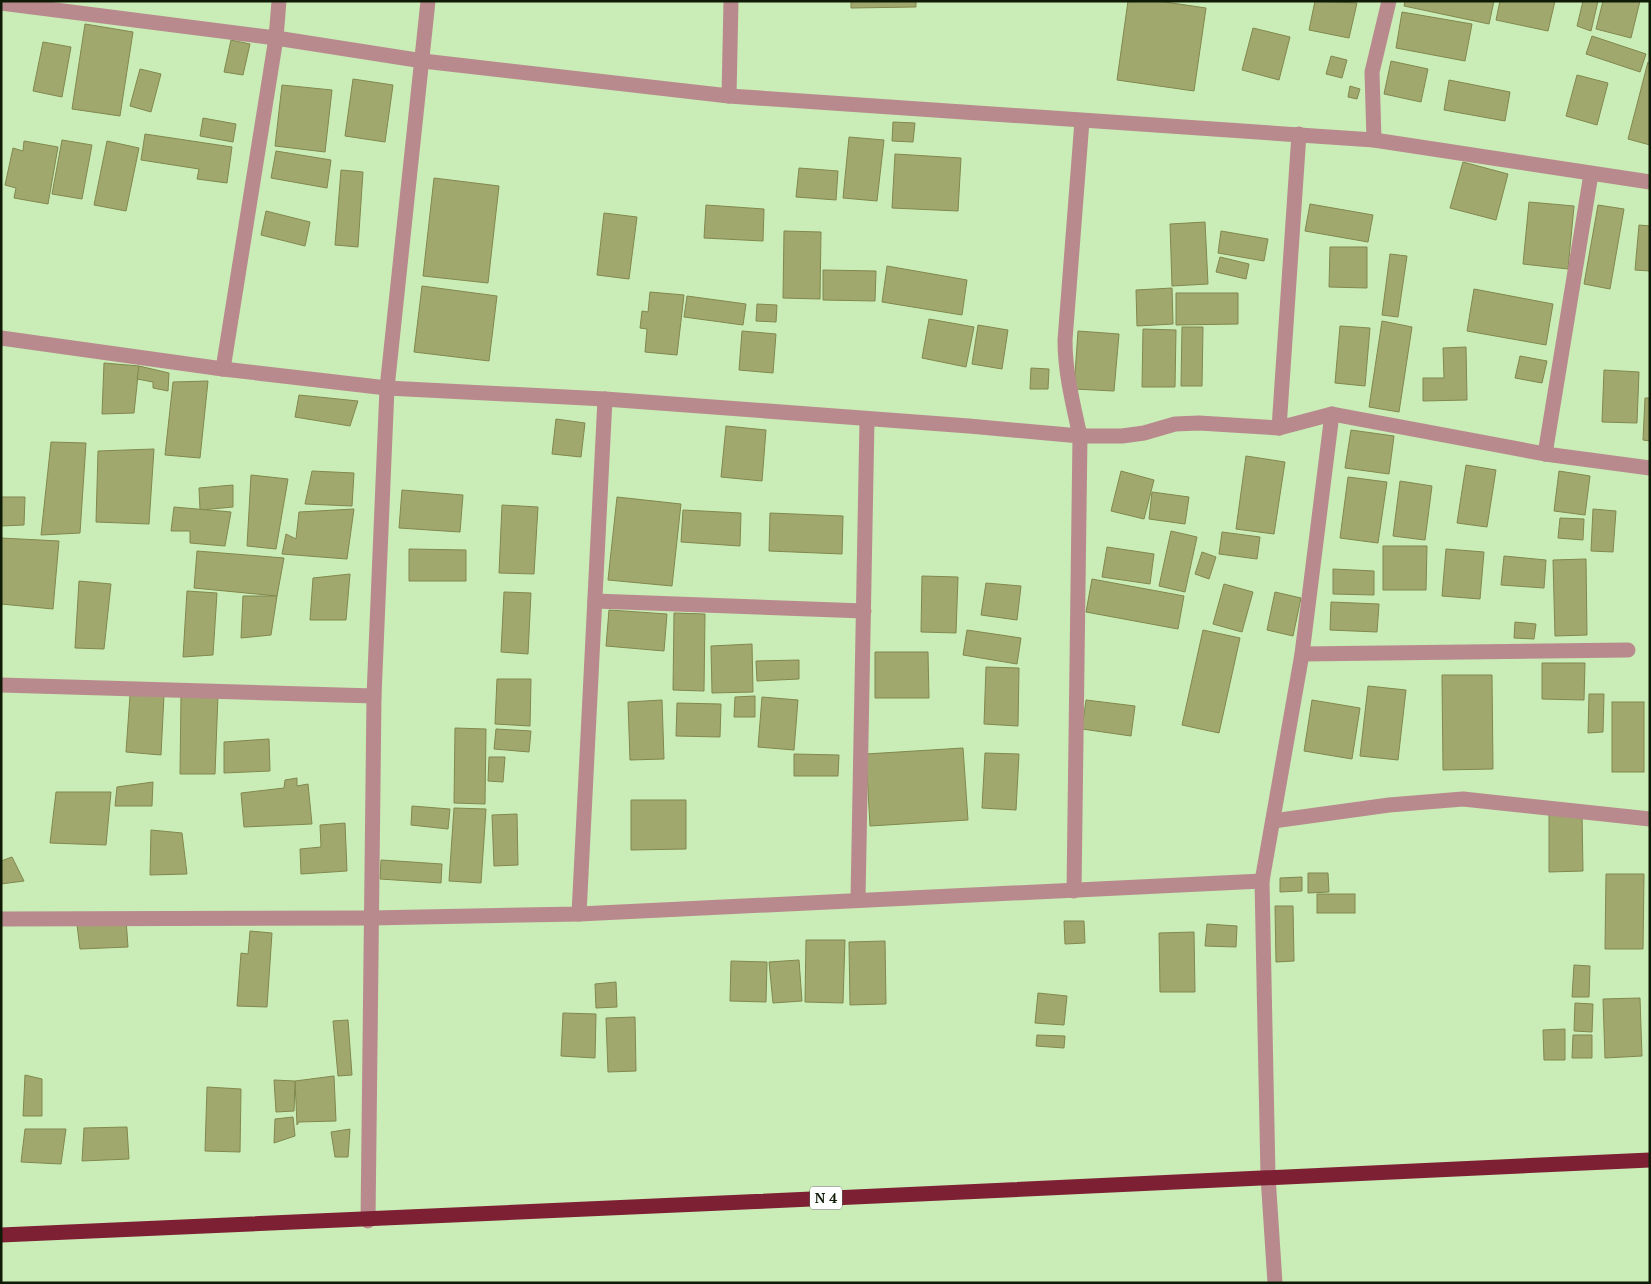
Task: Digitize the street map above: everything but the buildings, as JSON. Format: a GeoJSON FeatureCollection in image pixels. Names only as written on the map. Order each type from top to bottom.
{"type":"FeatureCollection","features":[{"type":"Feature","properties":{"kind":"highway","name":"N 4"},"geometry":{"type":"LineString","coordinates":[[1,1235],[368,1221],[1268,1176],[1650,1160]]}},
{"type":"Feature","properties":{"kind":"street"},"geometry":{"type":"LineString","coordinates":[[223,369],[276,38],[279,1]]}},
{"type":"Feature","properties":{"kind":"street"},"geometry":{"type":"LineString","coordinates":[[368,1221],[374,696],[388,388],[428,1]]}},
{"type":"Feature","properties":{"kind":"street"},"geometry":{"type":"LineString","coordinates":[[729,96],[731,1]]}},
{"type":"Feature","properties":{"kind":"street"},"geometry":{"type":"LineString","coordinates":[[1374,140],[1372,72],[1389,1]]}},
{"type":"Feature","properties":{"kind":"street"},"geometry":{"type":"LineString","coordinates":[[1,3],[33,5],[276,38],[423,61],[729,96],[1374,140],[1650,182]]}},
{"type":"Feature","properties":{"kind":"street"},"geometry":{"type":"LineString","coordinates":[[1074,891],[1080,436],[1065,364],[1065,340],[1082,121]]}},
{"type":"Feature","properties":{"kind":"street"},"geometry":{"type":"LineString","coordinates":[[1279,428],[1299,134]]}},
{"type":"Feature","properties":{"kind":"street"},"geometry":{"type":"LineString","coordinates":[[1545,454],[1592,174]]}},
{"type":"Feature","properties":{"kind":"street"},"geometry":{"type":"LineString","coordinates":[[1,338],[223,369],[388,388],[605,399],[1080,436],[1122,436],[1144,433],[1175,424],[1199,423],[1279,428],[1332,414],[1545,454],[1650,468]]}},
{"type":"Feature","properties":{"kind":"street"},"geometry":{"type":"LineString","coordinates":[[579,914],[605,399]]}},
{"type":"Feature","properties":{"kind":"street"},"geometry":{"type":"LineString","coordinates":[[1275,1283],[1268,1176],[1262,881],[1302,654],[1332,414]]}},
{"type":"Feature","properties":{"kind":"street"},"geometry":{"type":"LineString","coordinates":[[858,900],[868,420]]}},
{"type":"Feature","properties":{"kind":"street"},"geometry":{"type":"LineString","coordinates":[[595,601],[864,611]]}},
{"type":"Feature","properties":{"kind":"street"},"geometry":{"type":"LineString","coordinates":[[1302,654],[1628,650]]}},
{"type":"Feature","properties":{"kind":"street"},"geometry":{"type":"LineString","coordinates":[[1,685],[374,696]]}},
{"type":"Feature","properties":{"kind":"street"},"geometry":{"type":"LineString","coordinates":[[1273,821],[1388,805],[1463,799],[1650,819]]}},
{"type":"Feature","properties":{"kind":"street"},"geometry":{"type":"LineString","coordinates":[[1,919],[370,918],[579,914],[1262,881]]}}]}
